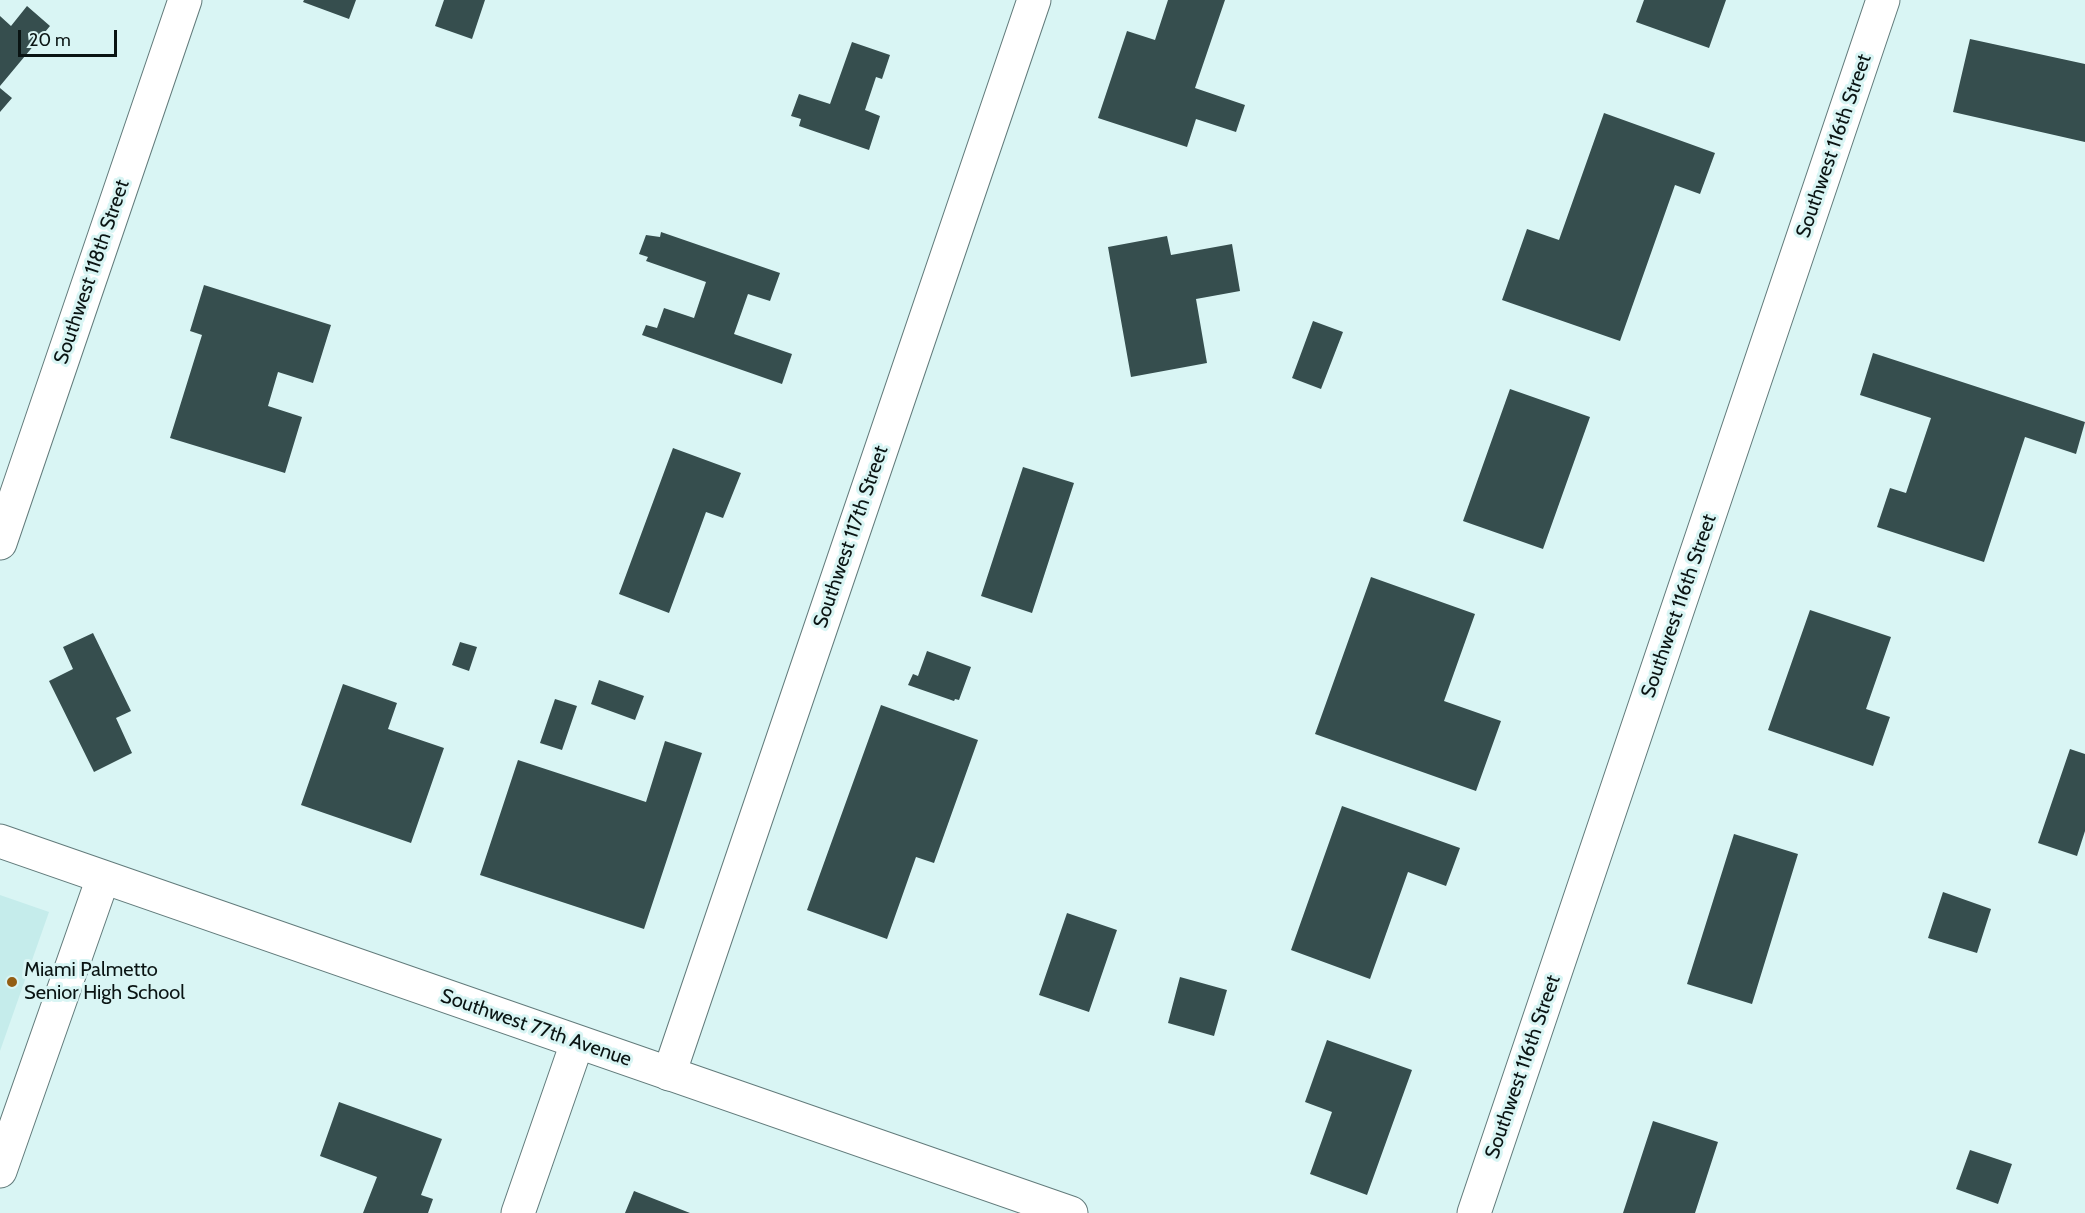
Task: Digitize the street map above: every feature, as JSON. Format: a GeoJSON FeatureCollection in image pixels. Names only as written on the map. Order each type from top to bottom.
{"type":"FeatureCollection","features":[{"type":"Feature","properties":{"kind":"street","name":"Southwest 118th Street"},"geometry":{"type":"LineString","coordinates":[[0,543],[185,0]]}},
{"type":"Feature","properties":{"kind":"street","name":"Southwest 117th Street"},"geometry":{"type":"LineString","coordinates":[[669,1074],[1034,0]]}},
{"type":"Feature","properties":{"kind":"street","name":"Southwest 116th Street"},"geometry":{"type":"LineString","coordinates":[[1474,1213],[1883,0]]}},
{"type":"Feature","properties":{"kind":"street","name":"Southwest 77th Avenue"},"geometry":{"type":"LineString","coordinates":[[0,842],[669,1074],[1037,1208],[1071,1213]]}},
{"type":"Feature","properties":{"kind":"street"},"geometry":{"type":"LineString","coordinates":[[0,1171],[103,878]]}},
{"type":"Feature","properties":{"kind":"street"},"geometry":{"type":"LineString","coordinates":[[518,1213],[577,1043]]}},
{"type":"Feature","properties":{"kind":"shaded area","name":"Miami Palmetto Senior High School"},"geometry":{"type":"Polygon","coordinates":[[[0,895],[49,912],[0,1051],[0,895]]]}},
{"type":"Feature","properties":{"kind":"building"},"geometry":{"type":"Polygon","coordinates":[[[304,0],[356,0],[349,19],[303,2],[304,0]]]}},
{"type":"Feature","properties":{"kind":"building"},"geometry":{"type":"Polygon","coordinates":[[[444,0],[485,0],[472,39],[435,26],[444,0]]]}},
{"type":"Feature","properties":{"kind":"building"},"geometry":{"type":"Polygon","coordinates":[[[1168,0],[1225,0],[1195,88],[1245,105],[1236,132],[1196,119],[1187,147],[1098,118],[1127,31],[1155,40],[1168,0]]]}},
{"type":"Feature","properties":{"kind":"building"},"geometry":{"type":"Polygon","coordinates":[[[1644,0],[1726,0],[1709,48],[1636,22],[1644,0]]]}},
{"type":"Feature","properties":{"kind":"building"},"geometry":{"type":"Polygon","coordinates":[[[27,6],[50,26],[0,86],[0,16],[11,26],[27,6]]]}},
{"type":"Feature","properties":{"kind":"building"},"geometry":{"type":"Polygon","coordinates":[[[1970,39],[2085,64],[2085,142],[1953,112],[1970,39]]]}},
{"type":"Feature","properties":{"kind":"building"},"geometry":{"type":"Polygon","coordinates":[[[852,42],[890,55],[882,79],[876,77],[865,110],[880,116],[869,150],[799,126],[801,119],[791,116],[799,94],[830,104],[852,42]]]}},
{"type":"Feature","properties":{"kind":"building"},"geometry":{"type":"Polygon","coordinates":[[[0,88],[12,98],[0,112],[0,88]]]}},
{"type":"Feature","properties":{"kind":"building"},"geometry":{"type":"Polygon","coordinates":[[[1604,113],[1715,153],[1700,194],[1675,185],[1620,341],[1502,300],[1527,229],[1559,240],[1604,113]]]}},
{"type":"Feature","properties":{"kind":"building"},"geometry":{"type":"Polygon","coordinates":[[[661,232],[780,273],[770,301],[748,294],[734,334],[792,354],[782,384],[642,335],[646,325],[657,328],[664,308],[694,318],[706,282],[646,261],[648,257],[639,254],[646,235],[660,237],[661,232]]]}},
{"type":"Feature","properties":{"kind":"building"},"geometry":{"type":"Polygon","coordinates":[[[1167,236],[1171,255],[1232,244],[1240,291],[1196,299],[1207,363],[1131,377],[1108,247],[1167,236]]]}},
{"type":"Feature","properties":{"kind":"building"},"geometry":{"type":"Polygon","coordinates":[[[204,285],[331,325],[313,383],[278,372],[268,406],[302,417],[285,473],[170,438],[202,335],[190,331],[204,285]]]}},
{"type":"Feature","properties":{"kind":"building"},"geometry":{"type":"Polygon","coordinates":[[[1313,321],[1343,332],[1321,389],[1292,378],[1313,321]]]}},
{"type":"Feature","properties":{"kind":"building"},"geometry":{"type":"Polygon","coordinates":[[[1873,353],[2085,422],[2076,454],[2025,437],[1984,562],[1877,527],[1890,488],[1906,493],[1931,418],[1860,395],[1873,353]]]}},
{"type":"Feature","properties":{"kind":"building"},"geometry":{"type":"Polygon","coordinates":[[[1510,389],[1590,417],[1543,549],[1463,521],[1510,389]]]}},
{"type":"Feature","properties":{"kind":"building"},"geometry":{"type":"Polygon","coordinates":[[[673,448],[741,473],[723,518],[706,512],[669,613],[619,594],[673,448]]]}},
{"type":"Feature","properties":{"kind":"building"},"geometry":{"type":"Polygon","coordinates":[[[1023,467],[1074,483],[1032,613],[981,596],[1023,467]]]}},
{"type":"Feature","properties":{"kind":"building"},"geometry":{"type":"Polygon","coordinates":[[[1371,577],[1475,614],[1444,701],[1501,721],[1476,791],[1315,734],[1371,577]]]}},
{"type":"Feature","properties":{"kind":"building"},"geometry":{"type":"Polygon","coordinates":[[[1810,610],[1891,637],[1866,709],[1890,717],[1873,766],[1768,730],[1810,610]]]}},
{"type":"Feature","properties":{"kind":"building"},"geometry":{"type":"Polygon","coordinates":[[[93,633],[131,711],[116,718],[132,753],[94,772],[49,681],[73,669],[63,647],[93,633]]]}},
{"type":"Feature","properties":{"kind":"building"},"geometry":{"type":"Polygon","coordinates":[[[460,642],[477,647],[469,671],[452,665],[460,642]]]}},
{"type":"Feature","properties":{"kind":"building"},"geometry":{"type":"Polygon","coordinates":[[[927,651],[971,667],[959,700],[954,701],[908,685],[913,674],[918,676],[927,651]]]}},
{"type":"Feature","properties":{"kind":"building"},"geometry":{"type":"Polygon","coordinates":[[[599,680],[644,696],[635,720],[591,704],[599,680]]]}},
{"type":"Feature","properties":{"kind":"building"},"geometry":{"type":"Polygon","coordinates":[[[343,684],[397,703],[388,729],[444,748],[411,843],[301,805],[343,684]]]}},
{"type":"Feature","properties":{"kind":"building"},"geometry":{"type":"Polygon","coordinates":[[[555,699],[577,706],[562,750],[540,743],[555,699]]]}},
{"type":"Feature","properties":{"kind":"building"},"geometry":{"type":"Polygon","coordinates":[[[881,705],[978,740],[934,863],[916,857],[887,939],[807,910],[881,705]]]}},
{"type":"Feature","properties":{"kind":"building"},"geometry":{"type":"Polygon","coordinates":[[[665,741],[702,753],[644,929],[480,875],[518,760],[646,802],[665,741]]]}},
{"type":"Feature","properties":{"kind":"building"},"geometry":{"type":"Polygon","coordinates":[[[2070,749],[2085,754],[2085,831],[2077,856],[2038,843],[2070,749]]]}},
{"type":"Feature","properties":{"kind":"building"},"geometry":{"type":"Polygon","coordinates":[[[1342,806],[1460,848],[1446,886],[1408,872],[1370,979],[1291,950],[1342,806]]]}},
{"type":"Feature","properties":{"kind":"building"},"geometry":{"type":"Polygon","coordinates":[[[1734,834],[1798,854],[1752,1004],[1687,984],[1734,834]]]}},
{"type":"Feature","properties":{"kind":"building"},"geometry":{"type":"Polygon","coordinates":[[[1943,892],[1991,909],[1977,953],[1928,938],[1943,892]]]}},
{"type":"Feature","properties":{"kind":"building"},"geometry":{"type":"Polygon","coordinates":[[[1067,913],[1117,930],[1089,1012],[1039,995],[1067,913]]]}},
{"type":"Feature","properties":{"kind":"building"},"geometry":{"type":"Polygon","coordinates":[[[1180,977],[1227,990],[1214,1036],[1168,1023],[1180,977]]]}},
{"type":"Feature","properties":{"kind":"building"},"geometry":{"type":"Polygon","coordinates":[[[1327,1040],[1412,1070],[1367,1195],[1310,1174],[1332,1112],[1305,1102],[1327,1040]]]}},
{"type":"Feature","properties":{"kind":"building"},"geometry":{"type":"Polygon","coordinates":[[[339,1102],[442,1139],[421,1195],[433,1199],[428,1213],[363,1213],[377,1177],[320,1156],[339,1102]]]}},
{"type":"Feature","properties":{"kind":"building"},"geometry":{"type":"Polygon","coordinates":[[[1653,1121],[1718,1142],[1695,1213],[1623,1213],[1653,1121]]]}},
{"type":"Feature","properties":{"kind":"building"},"geometry":{"type":"Polygon","coordinates":[[[1970,1150],[2012,1164],[1998,1204],[1956,1189],[1970,1150]]]}},
{"type":"Feature","properties":{"kind":"building"},"geometry":{"type":"Polygon","coordinates":[[[634,1191],[690,1213],[625,1213],[634,1191]]]}},
{"type":"Feature","properties":{"kind":"place","name":"Miami Palmetto Senior High School"},"geometry":{"type":"Point","coordinates":[12,982]}}]}
